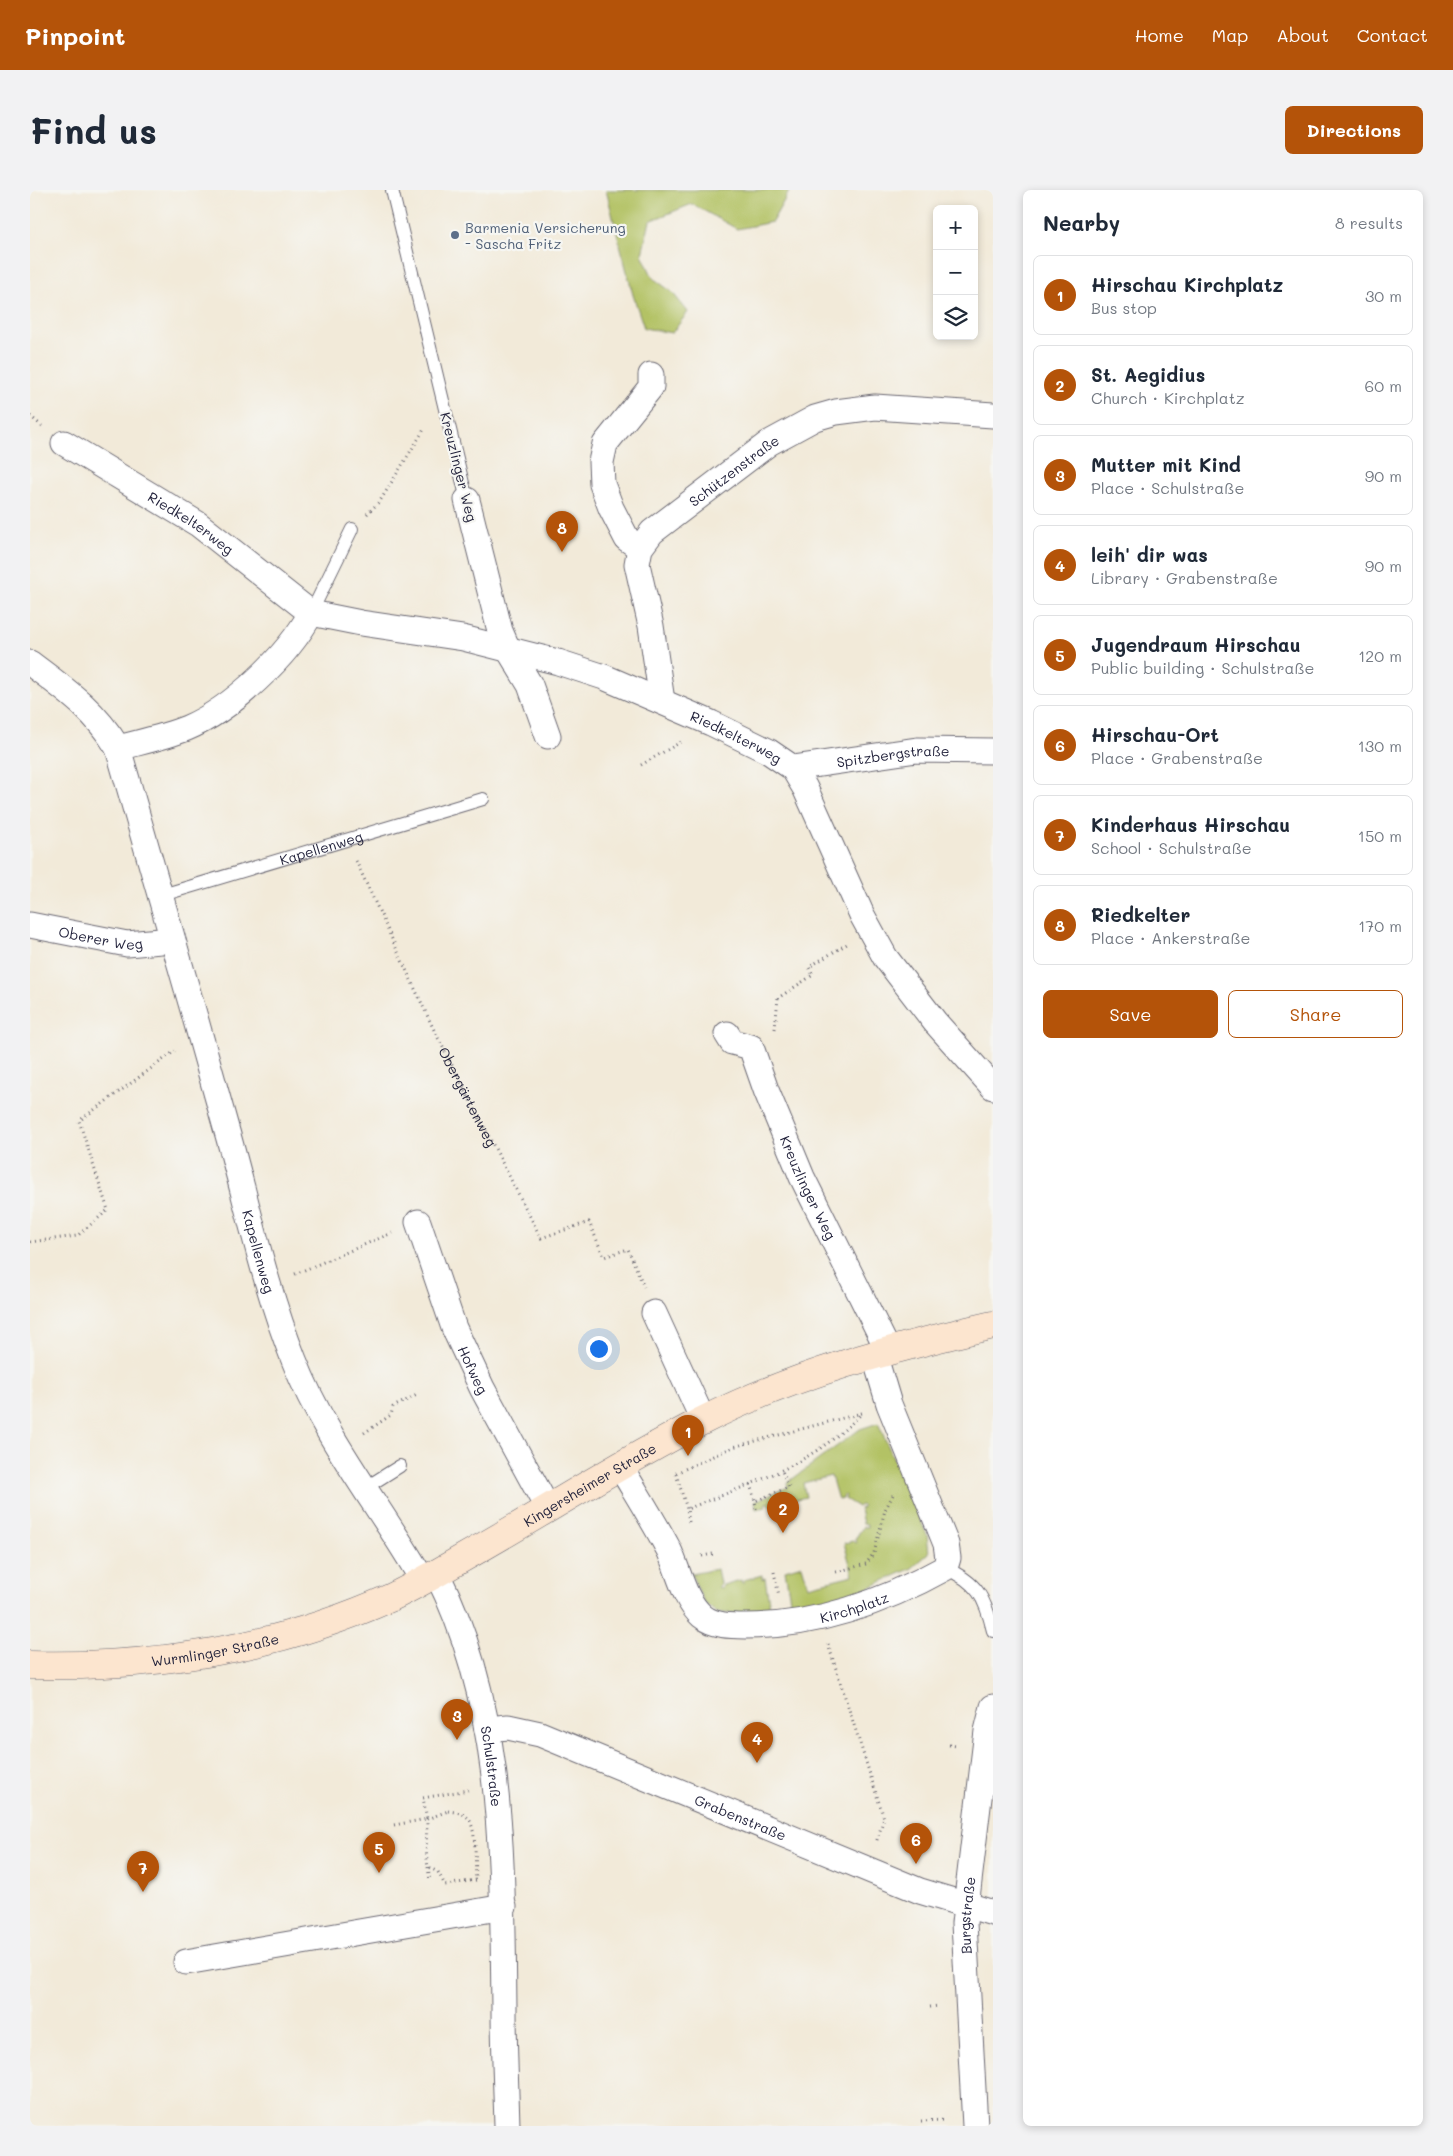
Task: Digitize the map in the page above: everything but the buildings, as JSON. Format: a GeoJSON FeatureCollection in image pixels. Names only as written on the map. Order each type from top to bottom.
{"type":"FeatureCollection","features":[{"type":"Feature","properties":{"kind":"main road","name":"Kingersheimer Straße"},"geometry":{"type":"LineString","coordinates":[[392,1596],[430,1577],[620,1466],[703,1420],[779,1387],[881,1352],[993,1325]]}},
{"type":"Feature","properties":{"kind":"main road","name":"Wurmlinger Straße"},"geometry":{"type":"LineString","coordinates":[[30,1665],[140,1662],[191,1657],[228,1650],[308,1630],[392,1596]]}},
{"type":"Feature","properties":{"kind":"street"},"geometry":{"type":"LineString","coordinates":[[651,375],[651,387],[605,444],[601,462],[602,484],[611,508],[627,539],[640,548],[637,564],[651,626],[662,701]]}},
{"type":"Feature","properties":{"kind":"street","name":"Schützenstraße"},"geometry":{"type":"LineString","coordinates":[[640,548],[652,532],[748,459],[784,434],[816,418],[836,412],[874,407],[993,415]]}},
{"type":"Feature","properties":{"kind":"street","name":"Riedkelterweg"},"geometry":{"type":"LineString","coordinates":[[64,443],[198,524],[311,613],[507,647],[604,678],[711,723],[768,751],[793,768],[805,788],[870,931],[904,984],[993,1087]]}},
{"type":"Feature","properties":{"kind":"street","name":"Kreuzlinger Weg"},"geometry":{"type":"LineString","coordinates":[[467,500],[486,579],[507,647],[530,685],[548,736]]}},
{"type":"Feature","properties":{"kind":"street"},"geometry":{"type":"LineString","coordinates":[[118,748],[186,729],[210,717],[232,702],[288,646],[302,630],[311,613]]}},
{"type":"Feature","properties":{"kind":"street","name":"Kapellenweg"},"geometry":{"type":"LineString","coordinates":[[30,663],[88,709],[104,725],[118,748],[159,896],[201,1036],[269,1285],[294,1360],[318,1413],[339,1449],[430,1577]]}},
{"type":"Feature","properties":{"kind":"street","name":"Spitzbergstraße"},"geometry":{"type":"LineString","coordinates":[[793,768],[917,750],[993,751]]}},
{"type":"Feature","properties":{"kind":"street","name":"Oberer Weg"},"geometry":{"type":"LineString","coordinates":[[30,925],[127,944],[172,940]]}},
{"type":"Feature","properties":{"kind":"street"},"geometry":{"type":"LineString","coordinates":[[727,1034],[732,1042],[751,1047]]}},
{"type":"Feature","properties":{"kind":"street","name":"Kreuzlinger Weg"},"geometry":{"type":"LineString","coordinates":[[751,1047],[766,1090],[802,1178],[881,1352]]}},
{"type":"Feature","properties":{"kind":"street","name":"Hofweg"},"geometry":{"type":"LineString","coordinates":[[418,1222],[454,1328],[482,1388],[548,1509]]}},
{"type":"Feature","properties":{"kind":"street"},"geometry":{"type":"LineString","coordinates":[[654,1313],[703,1420]]}},
{"type":"Feature","properties":{"kind":"street"},"geometry":{"type":"LineString","coordinates":[[881,1352],[889,1404],[946,1544],[948,1558],[945,1568]]}},
{"type":"Feature","properties":{"kind":"street","name":"Kirchplatz"},"geometry":{"type":"LineString","coordinates":[[620,1466],[668,1549],[691,1601],[703,1617],[718,1624],[743,1626],[784,1624],[819,1617],[847,1610],[945,1568]]}},
{"type":"Feature","properties":{"kind":"street","name":"Schulstraße"},"geometry":{"type":"LineString","coordinates":[[430,1577],[465,1639],[475,1671],[487,1729],[495,1785],[504,1906],[507,2126]]}},
{"type":"Feature","properties":{"kind":"street","name":"Burgstraße"},"geometry":{"type":"LineString","coordinates":[[975,2126],[964,1943],[965,1905],[987,1731],[993,1707]]}},
{"type":"Feature","properties":{"kind":"street","name":"Grabenstraße"},"geometry":{"type":"LineString","coordinates":[[487,1729],[508,1727],[540,1734],[867,1869],[965,1905],[993,1913]]}},
{"type":"Feature","properties":{"kind":"street"},"geometry":{"type":"LineString","coordinates":[[186,1962],[504,1906]]}},
{"type":"Feature","properties":{"kind":"lane","name":"Kreuzlinger Weg"},"geometry":{"type":"LineString","coordinates":[[392,190],[467,500]]}},
{"type":"Feature","properties":{"kind":"lane"},"geometry":{"type":"LineString","coordinates":[[311,613],[352,529]]}},
{"type":"Feature","properties":{"kind":"lane","name":"Kapellenweg"},"geometry":{"type":"LineString","coordinates":[[159,896],[483,799]]}},
{"type":"Feature","properties":{"kind":"lane"},"geometry":{"type":"LineString","coordinates":[[365,1488],[400,1466]]}},
{"type":"Feature","properties":{"kind":"lane"},"geometry":{"type":"LineString","coordinates":[[945,1568],[964,1576],[976,1588],[990,1616],[993,1630]]}},
{"type":"Feature","properties":{"kind":"path"},"geometry":{"type":"LineString","coordinates":[[352,529],[380,501],[422,436],[426,426]]}},
{"type":"Feature","properties":{"kind":"path"},"geometry":{"type":"LineString","coordinates":[[641,765],[711,723]]}},
{"type":"Feature","properties":{"kind":"path","name":"Obergärtenweg"},"geometry":{"type":"LineString","coordinates":[[346,840],[434,1030],[542,1238],[589,1222],[604,1258],[628,1249],[632,1260]]}},
{"type":"Feature","properties":{"kind":"path"},"geometry":{"type":"LineString","coordinates":[[751,1047],[772,1039],[778,998],[813,975],[809,967],[870,931]]}},
{"type":"Feature","properties":{"kind":"path"},"geometry":{"type":"LineString","coordinates":[[30,1242],[77,1236],[108,1210],[79,1121],[179,1048],[201,1036]]}},
{"type":"Feature","properties":{"kind":"path"},"geometry":{"type":"LineString","coordinates":[[269,1285],[418,1222]]}},
{"type":"Feature","properties":{"kind":"path"},"geometry":{"type":"LineString","coordinates":[[339,1449],[391,1415],[393,1407],[419,1394]]}},
{"type":"Feature","properties":{"kind":"path"},"geometry":{"type":"LineString","coordinates":[[676,1473],[733,1447],[889,1404]]}},
{"type":"Feature","properties":{"kind":"path"},"geometry":{"type":"LineString","coordinates":[[687,1509],[782,1470],[822,1448],[863,1412]]}},
{"type":"Feature","properties":{"kind":"path"},"geometry":{"type":"LineString","coordinates":[[665,1441],[687,1509],[689,1524]]}},
{"type":"Feature","properties":{"kind":"path"},"geometry":{"type":"LineString","coordinates":[[755,1501],[789,1486],[782,1470]]}},
{"type":"Feature","properties":{"kind":"path"},"geometry":{"type":"LineString","coordinates":[[750,1484],[756,1509]]}},
{"type":"Feature","properties":{"kind":"path"},"geometry":{"type":"LineString","coordinates":[[836,1572],[866,1564],[874,1554],[885,1510],[895,1491]]}},
{"type":"Feature","properties":{"kind":"path"},"geometry":{"type":"LineString","coordinates":[[708,1554],[713,1554]]}},
{"type":"Feature","properties":{"kind":"path"},"geometry":{"type":"LineString","coordinates":[[774,1572],[778,1595]]}},
{"type":"Feature","properties":{"kind":"path"},"geometry":{"type":"LineString","coordinates":[[819,1617],[884,1818],[867,1869]]}},
{"type":"Feature","properties":{"kind":"path"},"geometry":{"type":"LineString","coordinates":[[949,1745],[955,1746]]}},
{"type":"Feature","properties":{"kind":"path"},"geometry":{"type":"LineString","coordinates":[[430,1881],[426,1853],[428,1846],[427,1819],[423,1798],[495,1785]]}},
{"type":"Feature","properties":{"kind":"path"},"geometry":{"type":"LineString","coordinates":[[394,1825],[427,1819],[448,1811],[458,1812],[467,1817],[473,1825],[476,1880],[445,1885],[438,1872],[428,1867]]}},
{"type":"Feature","properties":{"kind":"green space"},"geometry":{"type":"Polygon","coordinates":[[[606,190],[790,190],[772,222],[737,229],[692,204],[650,221],[642,254],[653,278],[672,292],[688,312],[672,333],[644,328],[633,295],[606,190]]]}},
{"type":"Feature","properties":{"kind":"green space"},"geometry":{"type":"Polygon","coordinates":[[[878,1423],[927,1535],[929,1553],[912,1568],[830,1605],[792,1612],[785,1570],[802,1565],[808,1586],[853,1575],[844,1543],[853,1541],[856,1544],[855,1539],[863,1527],[867,1527],[867,1525],[863,1524],[860,1509],[863,1507],[861,1505],[858,1507],[845,1499],[846,1495],[843,1495],[843,1499],[838,1500],[831,1476],[803,1483],[806,1497],[789,1501],[788,1497],[786,1499],[787,1502],[769,1506],[768,1503],[765,1503],[766,1507],[756,1509],[755,1501],[788,1487],[787,1483],[860,1429],[878,1423]]]}},
{"type":"Feature","properties":{"kind":"green space"},"geometry":{"type":"Polygon","coordinates":[[[717,1569],[720,1583],[718,1587],[721,1588],[723,1585],[741,1580],[744,1583],[744,1580],[762,1575],[762,1579],[765,1578],[771,1614],[717,1613],[705,1604],[691,1574],[717,1569]]]}},
{"type":"Feature","properties":{"kind":"place","name":"Barmenia Versicherung - Sascha Fritz"},"geometry":{"type":"Point","coordinates":[455,235]}},
{"type":"Feature","properties":{"kind":"place","name":"Riedkelter"},"geometry":{"type":"Point","coordinates":[562,552]}},
{"type":"Feature","properties":{"kind":"place","name":"Hirschau Kirchplatz"},"geometry":{"type":"Point","coordinates":[688,1456]}},
{"type":"Feature","properties":{"kind":"place","name":"St. Aegidius"},"geometry":{"type":"Point","coordinates":[783,1533]}},
{"type":"Feature","properties":{"kind":"place","name":"Mutter mit Kind"},"geometry":{"type":"Point","coordinates":[457,1740]}},
{"type":"Feature","properties":{"kind":"place","name":"leih' dir was"},"geometry":{"type":"Point","coordinates":[757,1763]}},
{"type":"Feature","properties":{"kind":"place","name":"Hirschau-Ort"},"geometry":{"type":"Point","coordinates":[916,1864]}},
{"type":"Feature","properties":{"kind":"place","name":"Jugendraum Hirschau"},"geometry":{"type":"Point","coordinates":[379,1873]}},
{"type":"Feature","properties":{"kind":"place","name":"Kinderhaus Hirschau"},"geometry":{"type":"Point","coordinates":[143,1892]}}]}
